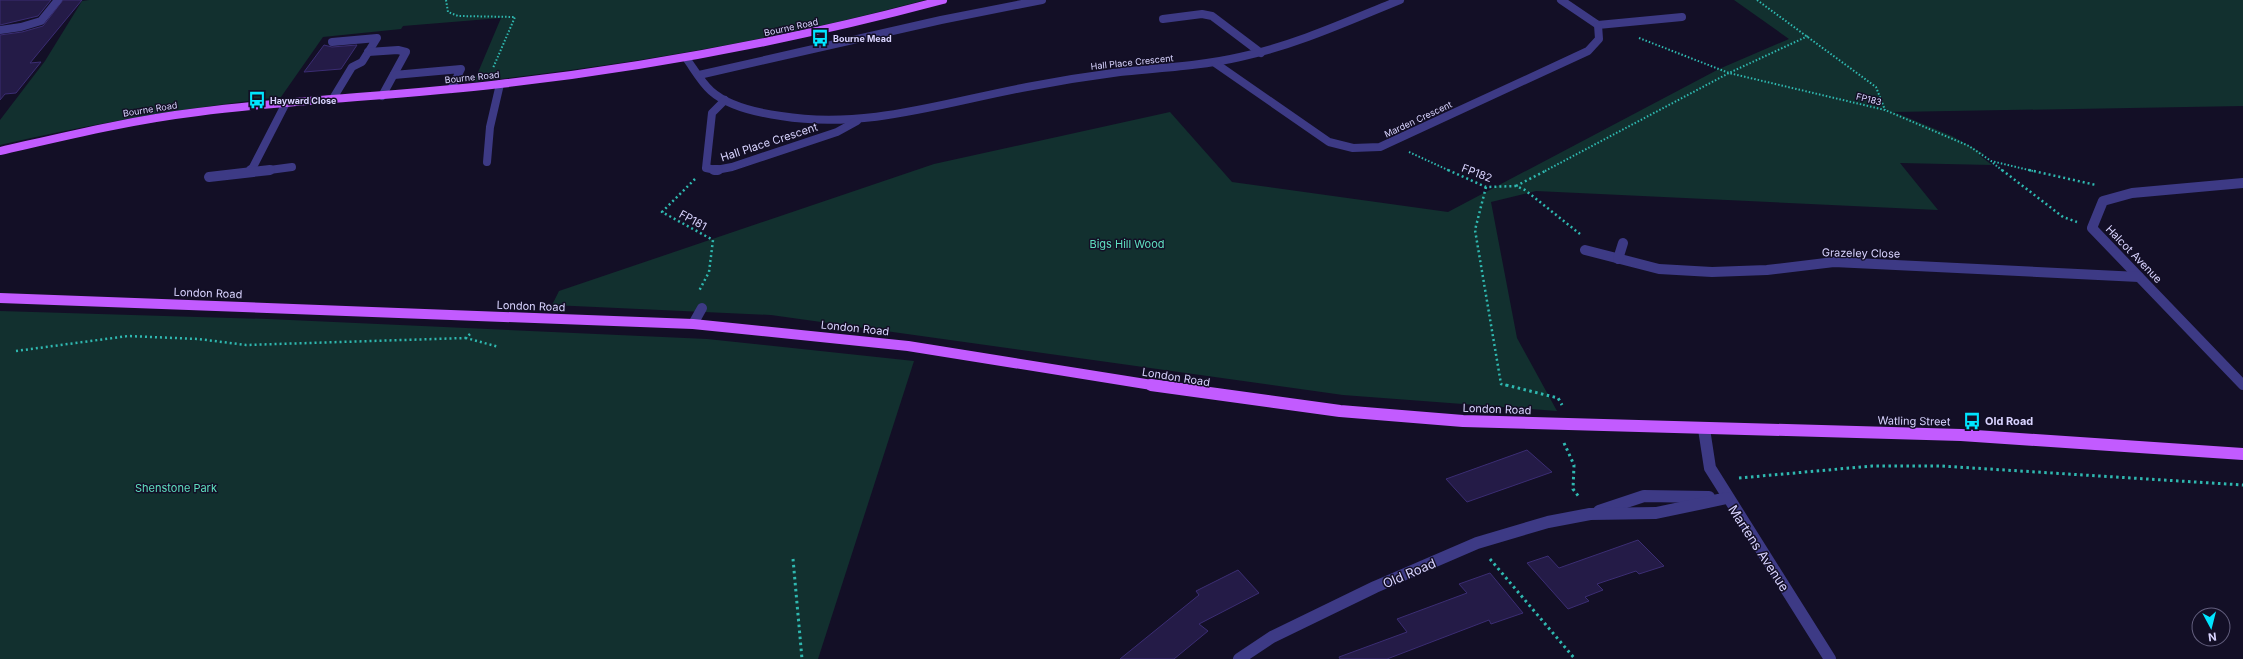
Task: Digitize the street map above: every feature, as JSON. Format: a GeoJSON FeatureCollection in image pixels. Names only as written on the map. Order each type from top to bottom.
{"type":"FeatureCollection","features":[{"type":"Feature","properties":{"kind":"main road","name":"Bourne Road"},"geometry":{"type":"LineString","coordinates":[[0,151],[121,123],[199,112],[286,103],[451,90],[686,58],[855,24],[944,0]]}},
{"type":"Feature","properties":{"kind":"main road","name":"London Road"},"geometry":{"type":"LineString","coordinates":[[0,298],[688,324],[766,330],[908,346],[1206,394],[1340,411],[1463,421],[1704,430]]}},
{"type":"Feature","properties":{"kind":"main road","name":"Watling Street"},"geometry":{"type":"LineString","coordinates":[[1704,430],[1961,435],[2243,454]]}},
{"type":"Feature","properties":{"kind":"street"},"geometry":{"type":"LineString","coordinates":[[0,30],[21,27],[41,20],[58,0]]}},
{"type":"Feature","properties":{"kind":"street"},"geometry":{"type":"LineString","coordinates":[[699,75],[940,20],[1042,0]]}},
{"type":"Feature","properties":{"kind":"street","name":"Hall Place Crescent"},"geometry":{"type":"LineString","coordinates":[[686,58],[712,93],[725,100],[751,109],[786,116],[820,120],[859,120],[889,116],[962,99],[1073,78],[1215,63],[1261,53],[1284,46],[1400,0]]}},
{"type":"Feature","properties":{"kind":"street"},"geometry":{"type":"LineString","coordinates":[[1561,0],[1598,26],[1682,17]]}},
{"type":"Feature","properties":{"kind":"street"},"geometry":{"type":"LineString","coordinates":[[1163,19],[1207,14],[1261,53]]}},
{"type":"Feature","properties":{"kind":"street","name":"Marden Crescent"},"geometry":{"type":"LineString","coordinates":[[1215,63],[1329,142],[1353,148],[1380,147],[1588,51],[1599,39],[1598,26]]}},
{"type":"Feature","properties":{"kind":"street"},"geometry":{"type":"LineString","coordinates":[[332,42],[377,38],[362,62],[352,67],[332,100]]}},
{"type":"Feature","properties":{"kind":"street"},"geometry":{"type":"LineString","coordinates":[[368,52],[404,51],[405,56],[382,96]]}},
{"type":"Feature","properties":{"kind":"street"},"geometry":{"type":"LineString","coordinates":[[394,75],[462,69],[451,90]]}},
{"type":"Feature","properties":{"kind":"street"},"geometry":{"type":"LineString","coordinates":[[487,162],[490,127],[500,84]]}},
{"type":"Feature","properties":{"kind":"street","name":"Hall Place Crescent"},"geometry":{"type":"LineString","coordinates":[[725,100],[712,113],[706,168],[716,170],[732,168],[837,132],[859,120]]}},
{"type":"Feature","properties":{"kind":"street"},"geometry":{"type":"LineString","coordinates":[[250,172],[286,103]]}},
{"type":"Feature","properties":{"kind":"street"},"geometry":{"type":"LineString","coordinates":[[209,178],[292,167]]}},
{"type":"Feature","properties":{"kind":"street","name":"Halcot Avenue"},"geometry":{"type":"LineString","coordinates":[[2243,183],[2132,193],[2103,201],[2092,228],[2243,385]]}},
{"type":"Feature","properties":{"kind":"street"},"geometry":{"type":"LineString","coordinates":[[1618,259],[1623,244]]}},
{"type":"Feature","properties":{"kind":"street","name":"Grazeley Close"},"geometry":{"type":"LineString","coordinates":[[1585,250],[1659,269],[1712,272],[1767,270],[1834,262],[2139,277]]}},
{"type":"Feature","properties":{"kind":"street"},"geometry":{"type":"LineString","coordinates":[[688,324],[702,308]]}},
{"type":"Feature","properties":{"kind":"street","name":"Martens Avenue"},"geometry":{"type":"LineString","coordinates":[[1704,430],[1710,468],[1727,498],[1830,659]]}},
{"type":"Feature","properties":{"kind":"street","name":"Old Road"},"geometry":{"type":"LineString","coordinates":[[1239,659],[1279,634],[1375,587],[1477,543],[1548,522],[1590,514],[1644,496],[1727,498]]}},
{"type":"Feature","properties":{"kind":"street","name":"Old Road"},"geometry":{"type":"LineString","coordinates":[[1590,514],[1656,513],[1727,498]]}},
{"type":"Feature","properties":{"kind":"path"},"geometry":{"type":"LineString","coordinates":[[446,0],[448,12],[458,16],[515,17],[493,69]]}},
{"type":"Feature","properties":{"kind":"path"},"geometry":{"type":"LineString","coordinates":[[1757,0],[1876,87],[1885,110]]}},
{"type":"Feature","properties":{"kind":"path","name":"FP183"},"geometry":{"type":"LineString","coordinates":[[1633,36],[1729,73],[1885,110],[1969,146],[1991,161],[2102,186]]}},
{"type":"Feature","properties":{"kind":"path"},"geometry":{"type":"LineString","coordinates":[[1516,186],[1729,73],[1808,36]]}},
{"type":"Feature","properties":{"kind":"path","name":"FP182"},"geometry":{"type":"LineString","coordinates":[[1389,143],[1486,188],[1516,186]]}},
{"type":"Feature","properties":{"kind":"path"},"geometry":{"type":"LineString","coordinates":[[1991,161],[2063,217],[2092,228]]}},
{"type":"Feature","properties":{"kind":"path","name":"FP181"},"geometry":{"type":"LineString","coordinates":[[688,324],[708,272],[713,240],[679,223],[662,212],[706,168]]}},
{"type":"Feature","properties":{"kind":"path"},"geometry":{"type":"LineString","coordinates":[[1516,186],[1525,190],[1580,233],[1585,250]]}},
{"type":"Feature","properties":{"kind":"path"},"geometry":{"type":"LineString","coordinates":[[1486,188],[1475,230],[1501,384],[1558,398],[1562,406],[1549,410],[1554,424],[1574,465],[1573,488],[1590,514]]}},
{"type":"Feature","properties":{"kind":"path"},"geometry":{"type":"LineString","coordinates":[[16,351],[128,336],[198,338],[246,345],[466,338]]}},
{"type":"Feature","properties":{"kind":"path"},"geometry":{"type":"LineString","coordinates":[[1717,480],[1872,466],[1941,466],[2243,485]]}},
{"type":"Feature","properties":{"kind":"path"},"geometry":{"type":"LineString","coordinates":[[1477,543],[1575,659]]}},
{"type":"Feature","properties":{"kind":"path"},"geometry":{"type":"LineString","coordinates":[[793,559],[802,659]]}},
{"type":"Feature","properties":{"kind":"green space"},"geometry":{"type":"Polygon","coordinates":[[[925,0],[813,27],[701,50],[588,68],[474,82],[501,18],[403,26],[401,29],[323,37],[281,97],[140,117],[0,145],[0,120],[45,61],[82,1],[925,0]]]}},
{"type":"Feature","properties":{"kind":"green space","name":"Bigs Hill Wood"},"geometry":{"type":"Polygon","coordinates":[[[1734,0],[2243,0],[2243,106],[1894,112],[1952,136],[1984,154],[1979,155],[1992,165],[1900,163],[1938,210],[1536,191],[1491,202],[1517,338],[1557,411],[1343,395],[771,315],[552,305],[559,291],[934,164],[1170,112],[1232,182],[1448,212],[1719,69],[1789,39],[1734,0]]]}},
{"type":"Feature","properties":{"kind":"green space","name":"Shenstone Park"},"geometry":{"type":"Polygon","coordinates":[[[0,311],[268,319],[707,339],[914,361],[818,659],[0,659],[0,311]]]}},
{"type":"Feature","properties":{"kind":"building"},"geometry":{"type":"Polygon","coordinates":[[[0,0],[51,0],[38,16],[0,25],[0,0]]]}},
{"type":"Feature","properties":{"kind":"building"},"geometry":{"type":"Polygon","coordinates":[[[63,0],[82,0],[30,63],[41,62],[16,93],[5,94],[0,100],[0,35],[22,32],[43,26],[63,0]]]}},
{"type":"Feature","properties":{"kind":"building"},"geometry":{"type":"Polygon","coordinates":[[[324,45],[332,47],[357,45],[341,69],[304,72],[324,45]]]}},
{"type":"Feature","properties":{"kind":"building"},"geometry":{"type":"Polygon","coordinates":[[[1527,450],[1552,472],[1467,502],[1446,479],[1527,450]]]}},
{"type":"Feature","properties":{"kind":"building"},"geometry":{"type":"Polygon","coordinates":[[[1638,540],[1664,566],[1639,574],[1636,571],[1597,584],[1603,590],[1585,597],[1589,601],[1568,609],[1527,563],[1548,556],[1559,568],[1638,540]]]}},
{"type":"Feature","properties":{"kind":"building"},"geometry":{"type":"Polygon","coordinates":[[[1238,570],[1259,593],[1199,624],[1208,631],[1174,659],[1120,659],[1199,595],[1196,591],[1238,570]]]}},
{"type":"Feature","properties":{"kind":"building"},"geometry":{"type":"Polygon","coordinates":[[[1490,573],[1523,613],[1491,624],[1489,620],[1387,659],[1340,659],[1339,657],[1407,632],[1397,619],[1467,593],[1459,584],[1490,573]]]}},
{"type":"Feature","properties":{"kind":"place","name":"Bourne Mead"},"geometry":{"type":"Point","coordinates":[820,38]}},
{"type":"Feature","properties":{"kind":"place","name":"Hayward Close"},"geometry":{"type":"Point","coordinates":[257,100]}},
{"type":"Feature","properties":{"kind":"place","name":"Old Road"},"geometry":{"type":"Point","coordinates":[1972,421]}}]}
